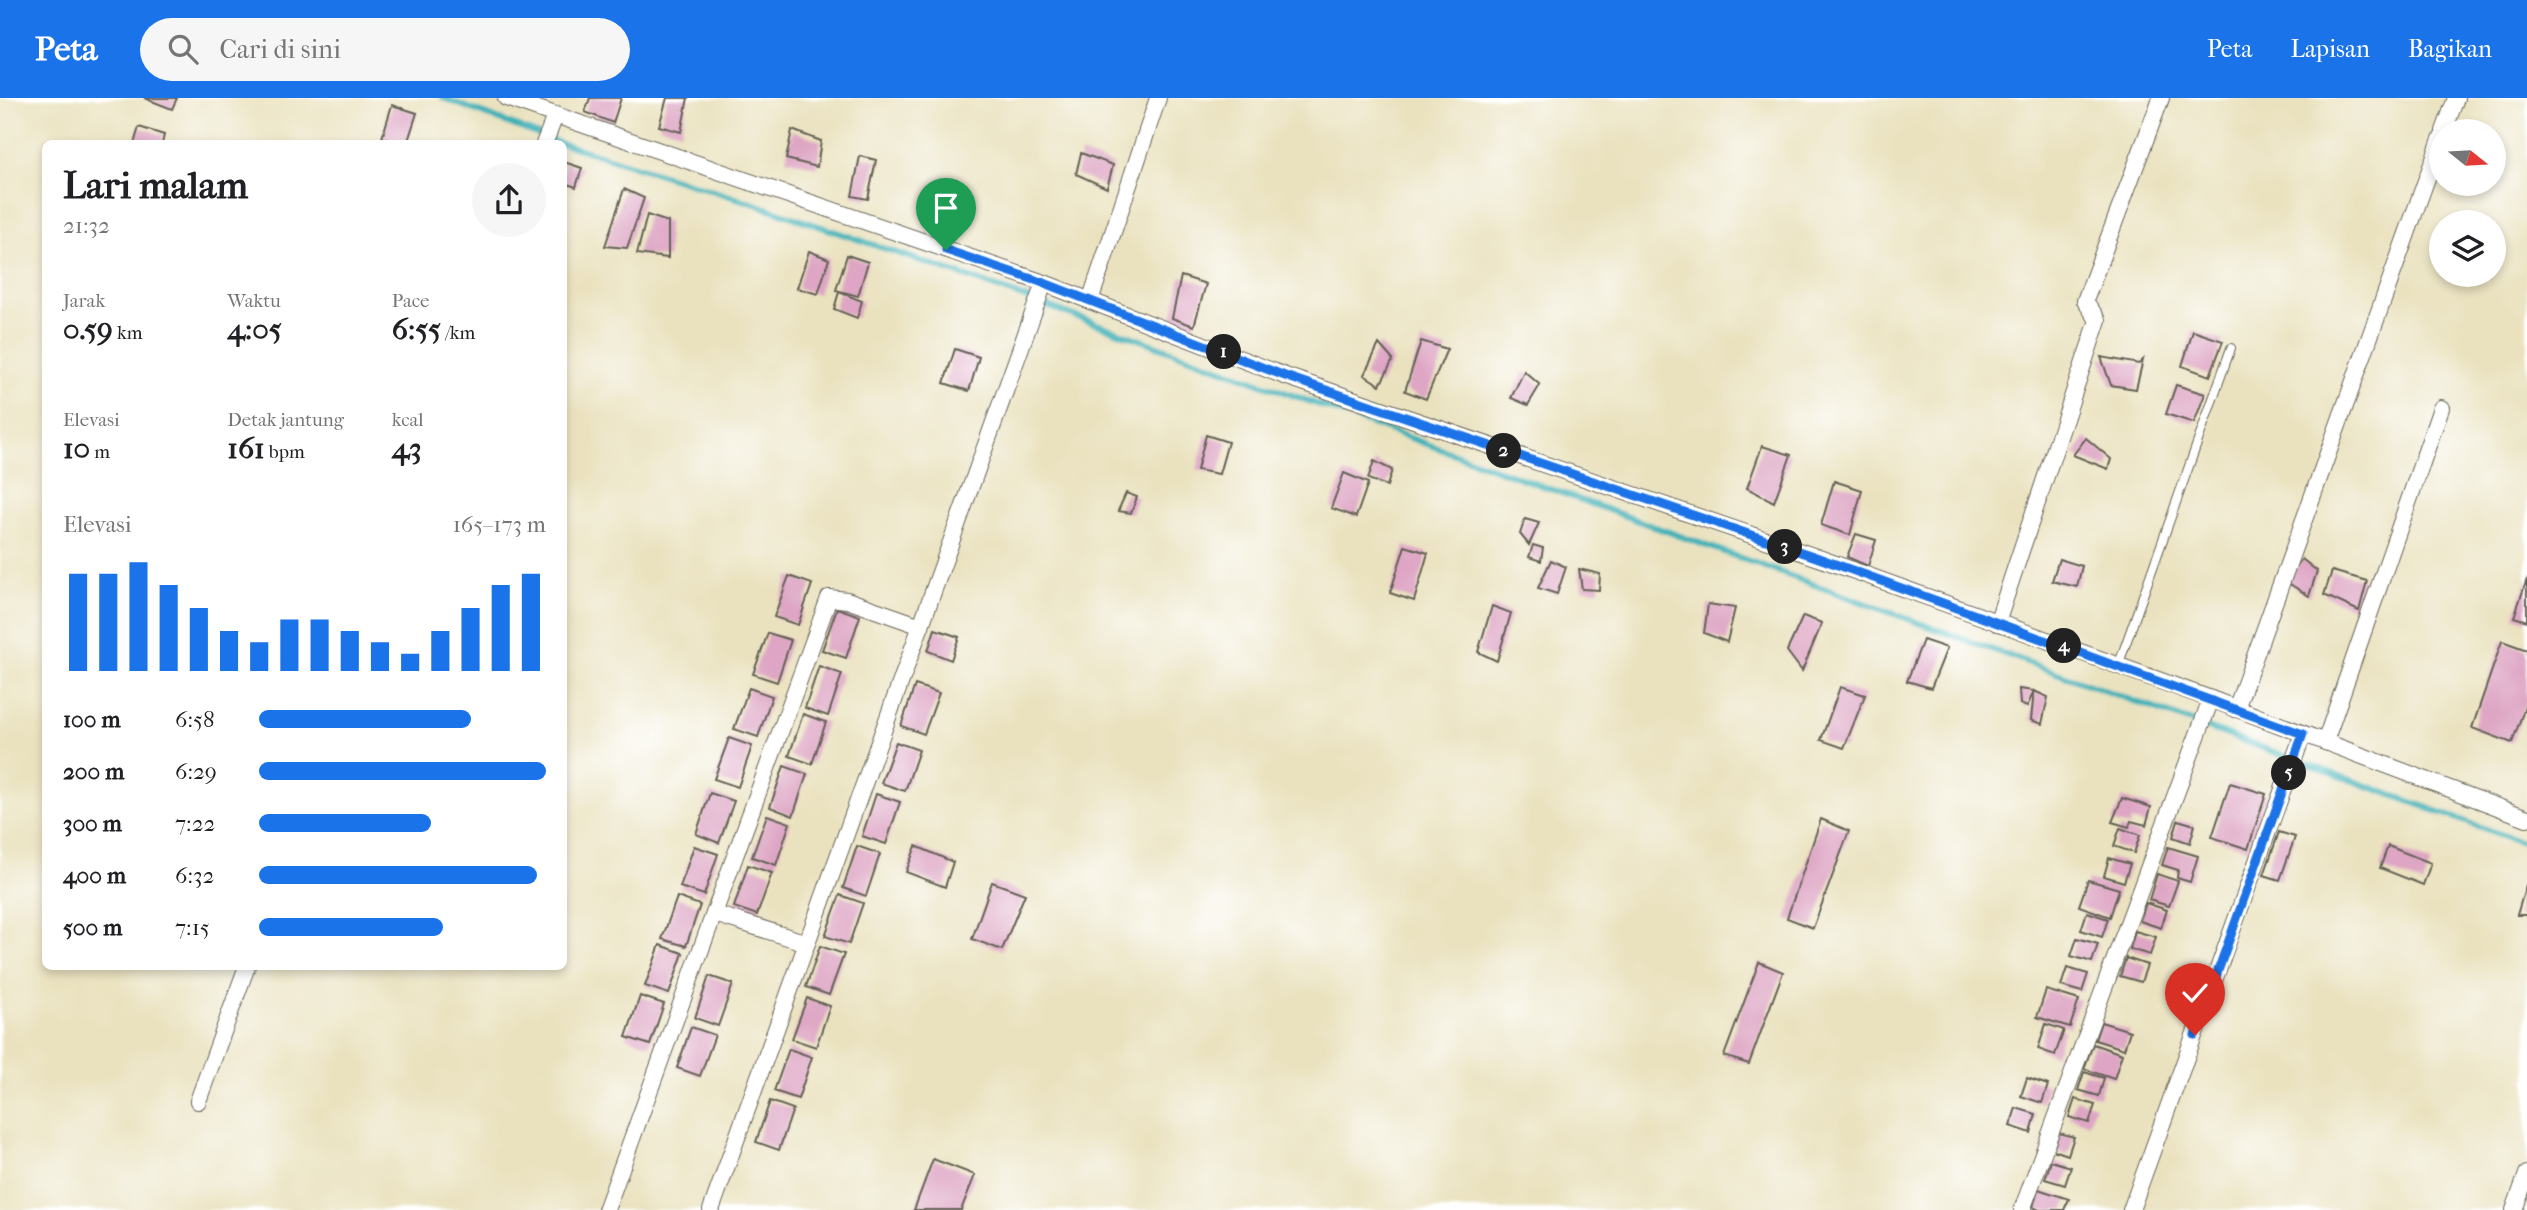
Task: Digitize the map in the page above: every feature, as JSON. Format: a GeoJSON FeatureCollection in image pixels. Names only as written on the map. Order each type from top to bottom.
{"type":"FeatureCollection","features":[{"type":"Feature","properties":{"kind":"street"},"geometry":{"type":"LineString","coordinates":[[506,98],[554,120],[1043,287],[1090,300],[1285,376],[1816,557],[2118,666],[2209,704],[2236,709],[2301,741],[2325,742],[2527,818]]}},
{"type":"Feature","properties":{"kind":"street"},"geometry":{"type":"LineString","coordinates":[[1090,300],[1158,98]]}},
{"type":"Feature","properties":{"kind":"street"},"geometry":{"type":"LineString","coordinates":[[1997,623],[2098,320],[2085,301],[2161,98]]}},
{"type":"Feature","properties":{"kind":"street"},"geometry":{"type":"LineString","coordinates":[[2448,119],[2456,98]]}},
{"type":"Feature","properties":{"kind":"street"},"geometry":{"type":"LineString","coordinates":[[546,140],[554,120]]}},
{"type":"Feature","properties":{"kind":"street"},"geometry":{"type":"LineString","coordinates":[[2236,709],[2429,172]]}},
{"type":"Feature","properties":{"kind":"street"},"geometry":{"type":"LineString","coordinates":[[711,1210],[1043,287]]}},
{"type":"Feature","properties":{"kind":"street"},"geometry":{"type":"LineString","coordinates":[[2325,742],[2441,408]]}},
{"type":"Feature","properties":{"kind":"street"},"geometry":{"type":"LineString","coordinates":[[606,1210],[829,598],[848,600],[921,626]]}},
{"type":"Feature","properties":{"kind":"street"},"geometry":{"type":"LineString","coordinates":[[2022,1210],[2209,704]]}},
{"type":"Feature","properties":{"kind":"street"},"geometry":{"type":"LineString","coordinates":[[2131,1210],[2301,741]]}},
{"type":"Feature","properties":{"kind":"street"},"geometry":{"type":"LineString","coordinates":[[715,914],[807,943]]}},
{"type":"Feature","properties":{"kind":"street"},"geometry":{"type":"LineString","coordinates":[[198,1101],[246,970]]}},
{"type":"Feature","properties":{"kind":"street"},"geometry":{"type":"LineString","coordinates":[[2514,1210],[2527,1174]]}},
{"type":"Feature","properties":{"kind":"lane"},"geometry":{"type":"LineString","coordinates":[[2118,666],[2231,348]]}},
{"type":"Feature","properties":{"kind":"building"},"geometry":{"type":"Polygon","coordinates":[[[144,98],[177,98],[172,109],[144,98]]]}},
{"type":"Feature","properties":{"kind":"building"},"geometry":{"type":"Polygon","coordinates":[[[590,98],[621,98],[613,123],[585,112],[590,98]]]}},
{"type":"Feature","properties":{"kind":"building"},"geometry":{"type":"Polygon","coordinates":[[[667,98],[688,98],[681,132],[659,126],[667,98]]]}},
{"type":"Feature","properties":{"kind":"building"},"geometry":{"type":"Polygon","coordinates":[[[392,105],[417,113],[408,140],[382,138],[392,105]]]}},
{"type":"Feature","properties":{"kind":"building"},"geometry":{"type":"Polygon","coordinates":[[[139,127],[164,135],[163,140],[135,140],[139,127]]]}},
{"type":"Feature","properties":{"kind":"building"},"geometry":{"type":"Polygon","coordinates":[[[792,130],[821,141],[817,167],[786,159],[792,130]]]}},
{"type":"Feature","properties":{"kind":"building"},"geometry":{"type":"Polygon","coordinates":[[[1081,153],[1113,165],[1107,188],[1076,174],[1081,153]]]}},
{"type":"Feature","properties":{"kind":"building"},"geometry":{"type":"Polygon","coordinates":[[[860,156],[876,160],[868,199],[852,196],[860,156]]]}},
{"type":"Feature","properties":{"kind":"building"},"geometry":{"type":"Polygon","coordinates":[[[567,163],[582,168],[576,187],[567,184],[567,163]]]}},
{"type":"Feature","properties":{"kind":"building"},"geometry":{"type":"Polygon","coordinates":[[[624,189],[644,198],[627,248],[605,246],[624,189]]]}},
{"type":"Feature","properties":{"kind":"building"},"geometry":{"type":"Polygon","coordinates":[[[647,215],[668,222],[668,258],[637,254],[647,215]]]}},
{"type":"Feature","properties":{"kind":"building"},"geometry":{"type":"Polygon","coordinates":[[[809,251],[829,259],[818,294],[797,288],[809,251]]]}},
{"type":"Feature","properties":{"kind":"building"},"geometry":{"type":"Polygon","coordinates":[[[847,255],[868,262],[858,296],[836,290],[847,255]]]}},
{"type":"Feature","properties":{"kind":"building"},"geometry":{"type":"Polygon","coordinates":[[[1181,276],[1206,284],[1194,326],[1172,318],[1181,276]]]}},
{"type":"Feature","properties":{"kind":"building"},"geometry":{"type":"Polygon","coordinates":[[[839,292],[862,301],[857,318],[834,309],[839,292]]]}},
{"type":"Feature","properties":{"kind":"building"},"geometry":{"type":"Polygon","coordinates":[[[2193,331],[2223,341],[2210,376],[2182,366],[2193,331]]]}},
{"type":"Feature","properties":{"kind":"building"},"geometry":{"type":"Polygon","coordinates":[[[1421,341],[1447,349],[1426,399],[1405,391],[1421,341]]]}},
{"type":"Feature","properties":{"kind":"building"},"geometry":{"type":"Polygon","coordinates":[[[1379,344],[1393,360],[1380,385],[1364,375],[1379,344]]]}},
{"type":"Feature","properties":{"kind":"building"},"geometry":{"type":"Polygon","coordinates":[[[955,349],[979,357],[969,391],[944,383],[955,349]]]}},
{"type":"Feature","properties":{"kind":"building"},"geometry":{"type":"Polygon","coordinates":[[[2101,357],[2139,364],[2143,360],[2136,389],[2111,385],[2101,357]]]}},
{"type":"Feature","properties":{"kind":"building"},"geometry":{"type":"Polygon","coordinates":[[[1524,371],[1540,385],[1528,405],[1511,398],[1524,371]]]}},
{"type":"Feature","properties":{"kind":"building"},"geometry":{"type":"Polygon","coordinates":[[[2176,385],[2205,394],[2194,423],[2166,414],[2176,385]]]}},
{"type":"Feature","properties":{"kind":"building"},"geometry":{"type":"Polygon","coordinates":[[[1206,435],[1228,442],[1219,474],[1197,470],[1206,435]]]}},
{"type":"Feature","properties":{"kind":"building"},"geometry":{"type":"Polygon","coordinates":[[[2086,438],[2111,459],[2108,469],[2073,455],[2086,438]]]}},
{"type":"Feature","properties":{"kind":"building"},"geometry":{"type":"Polygon","coordinates":[[[1762,446],[1791,455],[1774,502],[1747,488],[1762,446]]]}},
{"type":"Feature","properties":{"kind":"building"},"geometry":{"type":"Polygon","coordinates":[[[1374,461],[1392,470],[1387,486],[1368,479],[1374,461]]]}},
{"type":"Feature","properties":{"kind":"building"},"geometry":{"type":"Polygon","coordinates":[[[1344,473],[1368,483],[1356,517],[1331,508],[1344,473]]]}},
{"type":"Feature","properties":{"kind":"building"},"geometry":{"type":"Polygon","coordinates":[[[1834,481],[1862,490],[1850,535],[1821,525],[1834,481]]]}},
{"type":"Feature","properties":{"kind":"building"},"geometry":{"type":"Polygon","coordinates":[[[1126,493],[1137,497],[1131,513],[1118,511],[1126,493]]]}},
{"type":"Feature","properties":{"kind":"building"},"geometry":{"type":"Polygon","coordinates":[[[1525,519],[1539,523],[1529,545],[1520,534],[1525,519]]]}},
{"type":"Feature","properties":{"kind":"building"},"geometry":{"type":"Polygon","coordinates":[[[1856,534],[1876,540],[1868,566],[1847,557],[1856,534]]]}},
{"type":"Feature","properties":{"kind":"building"},"geometry":{"type":"Polygon","coordinates":[[[1533,545],[1543,548],[1541,561],[1529,557],[1533,545]]]}},
{"type":"Feature","properties":{"kind":"building"},"geometry":{"type":"Polygon","coordinates":[[[1405,546],[1428,553],[1414,601],[1390,593],[1405,546]]]}},
{"type":"Feature","properties":{"kind":"building"},"geometry":{"type":"Polygon","coordinates":[[[2059,559],[2082,566],[2077,587],[2052,581],[2059,559]]]}},
{"type":"Feature","properties":{"kind":"building"},"geometry":{"type":"Polygon","coordinates":[[[2302,559],[2317,571],[2309,596],[2285,581],[2302,559]]]}},
{"type":"Feature","properties":{"kind":"building"},"geometry":{"type":"Polygon","coordinates":[[[1551,560],[1566,567],[1557,594],[1538,588],[1551,560]]]}},
{"type":"Feature","properties":{"kind":"building"},"geometry":{"type":"Polygon","coordinates":[[[1579,569],[1600,574],[1599,590],[1582,589],[1579,569]]]}},
{"type":"Feature","properties":{"kind":"building"},"geometry":{"type":"Polygon","coordinates":[[[2332,571],[2367,581],[2359,611],[2324,595],[2332,571]]]}},
{"type":"Feature","properties":{"kind":"building"},"geometry":{"type":"Polygon","coordinates":[[[789,576],[812,584],[798,625],[774,617],[789,576]]]}},
{"type":"Feature","properties":{"kind":"building"},"geometry":{"type":"Polygon","coordinates":[[[2527,579],[2527,621],[2514,617],[2527,579]]]}},
{"type":"Feature","properties":{"kind":"building"},"geometry":{"type":"Polygon","coordinates":[[[1708,604],[1735,608],[1727,642],[1704,633],[1708,604]]]}},
{"type":"Feature","properties":{"kind":"building"},"geometry":{"type":"Polygon","coordinates":[[[1492,606],[1511,613],[1497,661],[1478,652],[1492,606]]]}},
{"type":"Feature","properties":{"kind":"building"},"geometry":{"type":"Polygon","coordinates":[[[837,608],[860,616],[846,658],[822,650],[837,608]]]}},
{"type":"Feature","properties":{"kind":"building"},"geometry":{"type":"Polygon","coordinates":[[[1803,616],[1822,623],[1802,671],[1787,651],[1803,616]]]}},
{"type":"Feature","properties":{"kind":"building"},"geometry":{"type":"Polygon","coordinates":[[[935,629],[959,637],[951,660],[928,651],[935,629]]]}},
{"type":"Feature","properties":{"kind":"building"},"geometry":{"type":"Polygon","coordinates":[[[768,633],[791,640],[777,682],[753,674],[768,633]]]}},
{"type":"Feature","properties":{"kind":"building"},"geometry":{"type":"Polygon","coordinates":[[[1923,640],[1947,648],[1931,688],[1907,681],[1923,640]]]}},
{"type":"Feature","properties":{"kind":"building"},"geometry":{"type":"Polygon","coordinates":[[[2502,641],[2527,650],[2527,701],[2512,743],[2472,728],[2502,641]]]}},
{"type":"Feature","properties":{"kind":"building"},"geometry":{"type":"Polygon","coordinates":[[[819,666],[842,674],[828,716],[805,708],[819,666]]]}},
{"type":"Feature","properties":{"kind":"building"},"geometry":{"type":"Polygon","coordinates":[[[915,685],[939,693],[924,734],[901,726],[915,685]]]}},
{"type":"Feature","properties":{"kind":"building"},"geometry":{"type":"Polygon","coordinates":[[[1840,687],[1865,695],[1844,748],[1821,740],[1840,687]]]}},
{"type":"Feature","properties":{"kind":"building"},"geometry":{"type":"Polygon","coordinates":[[[749,688],[772,696],[758,737],[734,729],[749,688]]]}},
{"type":"Feature","properties":{"kind":"building"},"geometry":{"type":"Polygon","coordinates":[[[2019,689],[2034,691],[2027,707],[2020,704],[2019,689]]]}},
{"type":"Feature","properties":{"kind":"building"},"geometry":{"type":"Polygon","coordinates":[[[2034,691],[2048,697],[2042,724],[2031,720],[2034,691]]]}},
{"type":"Feature","properties":{"kind":"building"},"geometry":{"type":"Polygon","coordinates":[[[803,714],[826,722],[812,764],[789,756],[803,714]]]}},
{"type":"Feature","properties":{"kind":"building"},"geometry":{"type":"Polygon","coordinates":[[[729,738],[752,746],[738,787],[714,779],[729,738]]]}},
{"type":"Feature","properties":{"kind":"building"},"geometry":{"type":"Polygon","coordinates":[[[896,742],[919,750],[905,791],[881,783],[896,742]]]}},
{"type":"Feature","properties":{"kind":"building"},"geometry":{"type":"Polygon","coordinates":[[[784,766],[807,774],[793,816],[770,807],[784,766]]]}},
{"type":"Feature","properties":{"kind":"building"},"geometry":{"type":"Polygon","coordinates":[[[2230,783],[2266,794],[2248,849],[2212,837],[2230,783]]]}},
{"type":"Feature","properties":{"kind":"building"},"geometry":{"type":"Polygon","coordinates":[[[710,793],[734,801],[719,843],[696,834],[710,793]]]}},
{"type":"Feature","properties":{"kind":"building"},"geometry":{"type":"Polygon","coordinates":[[[876,794],[900,802],[886,844],[862,836],[876,794]]]}},
{"type":"Feature","properties":{"kind":"building"},"geometry":{"type":"Polygon","coordinates":[[[2122,798],[2151,807],[2146,825],[2131,821],[2129,827],[2112,822],[2122,798]]]}},
{"type":"Feature","properties":{"kind":"building"},"geometry":{"type":"Polygon","coordinates":[[[767,815],[790,823],[776,865],[752,857],[767,815]]]}},
{"type":"Feature","properties":{"kind":"building"},"geometry":{"type":"Polygon","coordinates":[[[1821,819],[1849,831],[1813,928],[1787,918],[1821,819]]]}},
{"type":"Feature","properties":{"kind":"building"},"geometry":{"type":"Polygon","coordinates":[[[2178,820],[2195,825],[2190,843],[2173,837],[2178,820]]]}},
{"type":"Feature","properties":{"kind":"building"},"geometry":{"type":"Polygon","coordinates":[[[2120,828],[2140,835],[2134,853],[2114,846],[2120,828]]]}},
{"type":"Feature","properties":{"kind":"building"},"geometry":{"type":"Polygon","coordinates":[[[2279,832],[2295,837],[2280,880],[2264,875],[2279,832]]]}},
{"type":"Feature","properties":{"kind":"building"},"geometry":{"type":"Polygon","coordinates":[[[694,846],[718,854],[704,895],[680,887],[694,846]]]}},
{"type":"Feature","properties":{"kind":"building"},"geometry":{"type":"Polygon","coordinates":[[[857,846],[880,854],[866,896],[843,888],[857,846]]]}},
{"type":"Feature","properties":{"kind":"building"},"geometry":{"type":"Polygon","coordinates":[[[916,846],[953,862],[945,887],[906,872],[916,846]]]}},
{"type":"Feature","properties":{"kind":"building"},"geometry":{"type":"Polygon","coordinates":[[[2388,846],[2431,863],[2423,885],[2380,868],[2388,846]]]}},
{"type":"Feature","properties":{"kind":"building"},"geometry":{"type":"Polygon","coordinates":[[[2168,847],[2198,856],[2190,882],[2177,878],[2178,870],[2162,865],[2168,847]]]}},
{"type":"Feature","properties":{"kind":"building"},"geometry":{"type":"Polygon","coordinates":[[[2109,858],[2130,864],[2124,882],[2104,876],[2109,858]]]}},
{"type":"Feature","properties":{"kind":"building"},"geometry":{"type":"Polygon","coordinates":[[[748,865],[772,873],[757,915],[734,907],[748,865]]]}},
{"type":"Feature","properties":{"kind":"building"},"geometry":{"type":"Polygon","coordinates":[[[2157,874],[2178,881],[2169,906],[2149,900],[2157,874]]]}},
{"type":"Feature","properties":{"kind":"building"},"geometry":{"type":"Polygon","coordinates":[[[2088,880],[2119,889],[2110,917],[2079,906],[2088,880]]]}},
{"type":"Feature","properties":{"kind":"building"},"geometry":{"type":"Polygon","coordinates":[[[992,882],[1025,894],[1002,950],[972,939],[992,882]]]}},
{"type":"Feature","properties":{"kind":"building"},"geometry":{"type":"Polygon","coordinates":[[[2526,885],[2527,915],[2517,915],[2526,885]]]}},
{"type":"Feature","properties":{"kind":"building"},"geometry":{"type":"Polygon","coordinates":[[[840,895],[863,903],[849,944],[825,936],[840,895]]]}},
{"type":"Feature","properties":{"kind":"building"},"geometry":{"type":"Polygon","coordinates":[[[677,897],[700,905],[686,946],[662,939],[677,897]]]}},
{"type":"Feature","properties":{"kind":"building"},"geometry":{"type":"Polygon","coordinates":[[[2146,903],[2167,910],[2161,928],[2140,921],[2146,903]]]}},
{"type":"Feature","properties":{"kind":"building"},"geometry":{"type":"Polygon","coordinates":[[[2087,912],[2108,919],[2102,937],[2081,930],[2087,912]]]}},
{"type":"Feature","properties":{"kind":"building"},"geometry":{"type":"Polygon","coordinates":[[[2135,931],[2156,937],[2150,955],[2130,949],[2135,931]]]}},
{"type":"Feature","properties":{"kind":"building"},"geometry":{"type":"Polygon","coordinates":[[[2077,938],[2098,944],[2092,962],[2071,956],[2077,938]]]}},
{"type":"Feature","properties":{"kind":"building"},"geometry":{"type":"Polygon","coordinates":[[[660,945],[683,953],[669,994],[645,986],[660,945]]]}},
{"type":"Feature","properties":{"kind":"building"},"geometry":{"type":"Polygon","coordinates":[[[820,946],[844,954],[829,995],[806,987],[820,946]]]}},
{"type":"Feature","properties":{"kind":"building"},"geometry":{"type":"Polygon","coordinates":[[[2126,958],[2147,965],[2141,982],[2120,976],[2126,958]]]}},
{"type":"Feature","properties":{"kind":"building"},"geometry":{"type":"Polygon","coordinates":[[[1759,962],[1783,972],[1749,1064],[1724,1056],[1759,962]]]}},
{"type":"Feature","properties":{"kind":"building"},"geometry":{"type":"Polygon","coordinates":[[[2067,968],[2088,974],[2082,992],[2061,986],[2067,968]]]}},
{"type":"Feature","properties":{"kind":"building"},"geometry":{"type":"Polygon","coordinates":[[[709,976],[733,984],[718,1026],[695,1018],[709,976]]]}},
{"type":"Feature","properties":{"kind":"building"},"geometry":{"type":"Polygon","coordinates":[[[2046,990],[2079,1000],[2070,1027],[2037,1017],[2046,990]]]}},
{"type":"Feature","properties":{"kind":"building"},"geometry":{"type":"Polygon","coordinates":[[[640,996],[664,1004],[650,1045],[626,1037],[640,996]]]}},
{"type":"Feature","properties":{"kind":"building"},"geometry":{"type":"Polygon","coordinates":[[[807,998],[830,1006],[816,1047],[792,1039],[807,998]]]}},
{"type":"Feature","properties":{"kind":"building"},"geometry":{"type":"Polygon","coordinates":[[[2101,1022],[2130,1031],[2124,1049],[2095,1040],[2101,1022]]]}},
{"type":"Feature","properties":{"kind":"building"},"geometry":{"type":"Polygon","coordinates":[[[2046,1024],[2064,1030],[2055,1055],[2038,1049],[2046,1024]]]}},
{"type":"Feature","properties":{"kind":"building"},"geometry":{"type":"Polygon","coordinates":[[[691,1027],[715,1035],[700,1076],[677,1068],[691,1027]]]}},
{"type":"Feature","properties":{"kind":"building"},"geometry":{"type":"Polygon","coordinates":[[[2093,1044],[2122,1054],[2114,1079],[2084,1069],[2093,1044]]]}},
{"type":"Feature","properties":{"kind":"building"},"geometry":{"type":"Polygon","coordinates":[[[789,1049],[812,1057],[798,1099],[774,1091],[789,1049]]]}},
{"type":"Feature","properties":{"kind":"building"},"geometry":{"type":"Polygon","coordinates":[[[2084,1072],[2104,1078],[2099,1096],[2078,1090],[2084,1072]]]}},
{"type":"Feature","properties":{"kind":"building"},"geometry":{"type":"Polygon","coordinates":[[[2027,1078],[2048,1085],[2042,1103],[2021,1096],[2027,1078]]]}},
{"type":"Feature","properties":{"kind":"building"},"geometry":{"type":"Polygon","coordinates":[[[2075,1099],[2095,1105],[2089,1123],[2069,1117],[2075,1099]]]}},
{"type":"Feature","properties":{"kind":"building"},"geometry":{"type":"Polygon","coordinates":[[[770,1101],[793,1109],[779,1150],[756,1142],[770,1101]]]}},
{"type":"Feature","properties":{"kind":"building"},"geometry":{"type":"Polygon","coordinates":[[[2016,1108],[2036,1114],[2031,1133],[2010,1126],[2016,1108]]]}},
{"type":"Feature","properties":{"kind":"building"},"geometry":{"type":"Polygon","coordinates":[[[2059,1133],[2074,1137],[2068,1155],[2053,1150],[2059,1133]]]}},
{"type":"Feature","properties":{"kind":"building"},"geometry":{"type":"Polygon","coordinates":[[[933,1159],[975,1175],[961,1210],[914,1210],[933,1159]]]}},
{"type":"Feature","properties":{"kind":"building"},"geometry":{"type":"Polygon","coordinates":[[[2051,1161],[2071,1167],[2065,1185],[2045,1179],[2051,1161]]]}},
{"type":"Feature","properties":{"kind":"building"},"geometry":{"type":"Polygon","coordinates":[[[2038,1189],[2069,1199],[2064,1210],[2039,1210],[2033,1207],[2038,1189]]]}},
{"type":"Feature","properties":{"kind":"waterway"},"geometry":{"type":"LineString","coordinates":[[443,98],[552,140]]}},
{"type":"Feature","properties":{"kind":"waterway"},"geometry":{"type":"LineString","coordinates":[[567,145],[749,202],[973,279],[2527,844]]}},
{"type":"Feature","properties":{"kind":"route"},"geometry":{"type":"LineString","coordinates":[[946,250],[1044,283],[1285,376],[1816,557],[2303,734],[2195,1035]]}}]}
